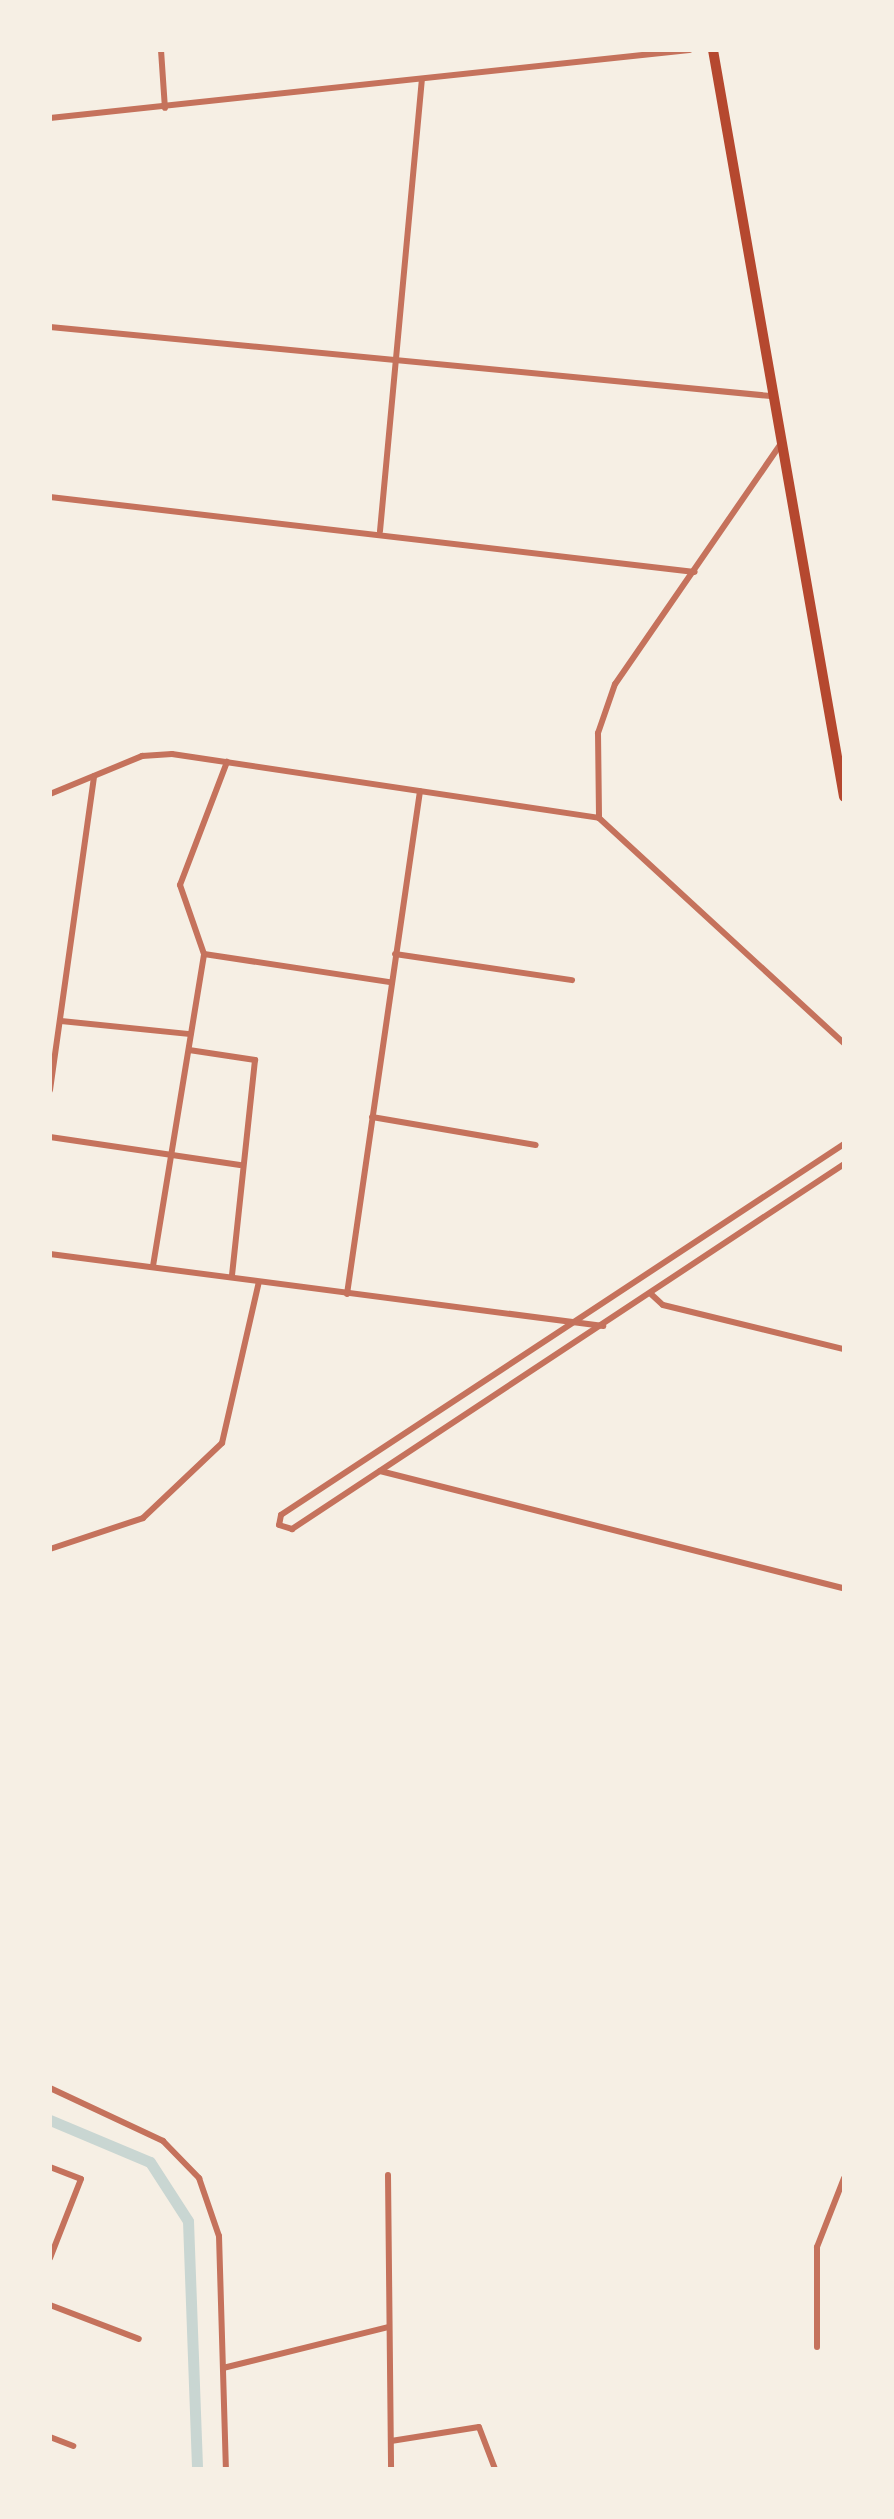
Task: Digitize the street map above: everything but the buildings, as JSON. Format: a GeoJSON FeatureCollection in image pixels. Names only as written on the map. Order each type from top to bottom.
{"type":"FeatureCollection","features":[{"type":"Feature","properties":{"kind":"highway"},"geometry":{"type":"LineString","coordinates":[[713,50],[844,797]]}},
{"type":"Feature","properties":{"kind":"street"},"geometry":{"type":"LineString","coordinates":[[161,50],[166,108]]}},
{"type":"Feature","properties":{"kind":"street"},"geometry":{"type":"LineString","coordinates":[[50,118],[689,50]]}},
{"type":"Feature","properties":{"kind":"street"},"geometry":{"type":"LineString","coordinates":[[380,530],[422,80]]}},
{"type":"Feature","properties":{"kind":"street"},"geometry":{"type":"LineString","coordinates":[[50,326],[396,366],[771,396]]}},
{"type":"Feature","properties":{"kind":"street"},"geometry":{"type":"LineString","coordinates":[[599,818],[605,708],[631,656],[696,572],[780,444]]}},
{"type":"Feature","properties":{"kind":"street"},"geometry":{"type":"LineString","coordinates":[[50,497],[380,530],[696,572]]}},
{"type":"Feature","properties":{"kind":"street"},"geometry":{"type":"LineString","coordinates":[[50,794],[142,756],[227,762],[599,818],[844,1043]]}},
{"type":"Feature","properties":{"kind":"street"},"geometry":{"type":"LineString","coordinates":[[153,1266],[204,954],[180,885],[227,762]]}},
{"type":"Feature","properties":{"kind":"street"},"geometry":{"type":"LineString","coordinates":[[50,1090],[94,774]]}},
{"type":"Feature","properties":{"kind":"street"},"geometry":{"type":"LineString","coordinates":[[347,1294],[420,791]]}},
{"type":"Feature","properties":{"kind":"street"},"geometry":{"type":"LineString","coordinates":[[204,954],[390,982]]}},
{"type":"Feature","properties":{"kind":"street"},"geometry":{"type":"LineString","coordinates":[[395,954],[572,980]]}},
{"type":"Feature","properties":{"kind":"street"},"geometry":{"type":"LineString","coordinates":[[61,1022],[190,1034]]}},
{"type":"Feature","properties":{"kind":"street"},"geometry":{"type":"LineString","coordinates":[[189,1050],[255,1060],[240,1166],[232,1276]]}},
{"type":"Feature","properties":{"kind":"street"},"geometry":{"type":"LineString","coordinates":[[372,1117],[536,1146]]}},
{"type":"Feature","properties":{"kind":"street"},"geometry":{"type":"LineString","coordinates":[[50,1137],[240,1166]]}},
{"type":"Feature","properties":{"kind":"street"},"geometry":{"type":"LineString","coordinates":[[844,1144],[580,1322],[281,1514],[279,1526],[292,1529],[844,1164]]}},
{"type":"Feature","properties":{"kind":"street"},"geometry":{"type":"LineString","coordinates":[[50,1254],[603,1326]]}},
{"type":"Feature","properties":{"kind":"street"},"geometry":{"type":"LineString","coordinates":[[50,1549],[143,1518],[222,1443],[259,1282]]}},
{"type":"Feature","properties":{"kind":"street"},"geometry":{"type":"LineString","coordinates":[[651,1294],[663,1305],[844,1348]]}},
{"type":"Feature","properties":{"kind":"street"},"geometry":{"type":"LineString","coordinates":[[380,1471],[844,1588]]}},
{"type":"Feature","properties":{"kind":"street"},"geometry":{"type":"LineString","coordinates":[[50,2088],[163,2141],[200,2178],[219,2236],[226,2469]]}},
{"type":"Feature","properties":{"kind":"street"},"geometry":{"type":"LineString","coordinates":[[50,2167],[80,2179],[50,2258]]}},
{"type":"Feature","properties":{"kind":"street"},"geometry":{"type":"LineString","coordinates":[[388,2175],[391,2469]]}},
{"type":"Feature","properties":{"kind":"street"},"geometry":{"type":"LineString","coordinates":[[817,2347],[817,2247],[844,2178]]}},
{"type":"Feature","properties":{"kind":"street"},"geometry":{"type":"LineString","coordinates":[[50,2305],[139,2339]]}},
{"type":"Feature","properties":{"kind":"street"},"geometry":{"type":"LineString","coordinates":[[223,2368],[389,2327]]}},
{"type":"Feature","properties":{"kind":"street"},"geometry":{"type":"LineString","coordinates":[[390,2442],[480,2428],[494,2469]]}},
{"type":"Feature","properties":{"kind":"street"},"geometry":{"type":"LineString","coordinates":[[50,2437],[73,2446]]}},
{"type":"Feature","properties":{"kind":"waterway"},"geometry":{"type":"LineString","coordinates":[[50,2120],[150,2162],[188,2221],[197,2469]]}}]}
